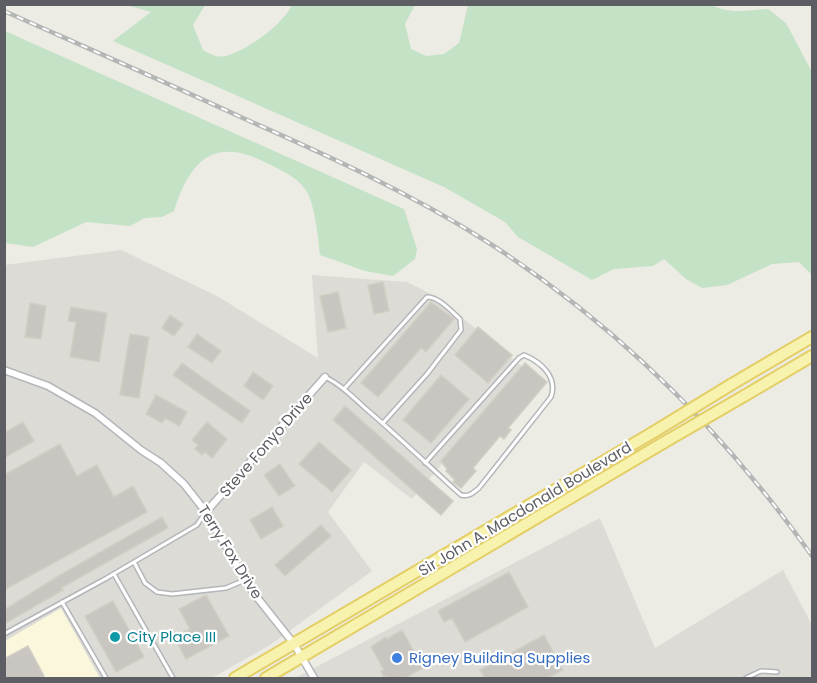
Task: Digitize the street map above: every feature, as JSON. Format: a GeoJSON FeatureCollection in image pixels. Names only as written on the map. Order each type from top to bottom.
{"type":"FeatureCollection","features":[{"type":"Feature","properties":{"kind":"main road","name":"Sir John A. Macdonald Boulevard"},"geometry":{"type":"LineString","coordinates":[[236,678],[813,337]]}},
{"type":"Feature","properties":{"kind":"main road","name":"Sir John A. Macdonald Boulevard"},"geometry":{"type":"LineString","coordinates":[[266,678],[813,356]]}},
{"type":"Feature","properties":{"kind":"street","name":"Terry Fox Drive"},"geometry":{"type":"LineString","coordinates":[[4,370],[48,386],[95,413],[161,463],[184,484],[206,512],[245,579],[294,644],[314,678]]}},
{"type":"Feature","properties":{"kind":"street","name":"Steve Fonyo Drive"},"geometry":{"type":"LineString","coordinates":[[206,512],[325,377]]}},
{"type":"Feature","properties":{"kind":"lane"},"geometry":{"type":"LineString","coordinates":[[344,390],[427,297],[435,298],[460,319],[461,330],[427,374],[383,423]]}},
{"type":"Feature","properties":{"kind":"lane"},"geometry":{"type":"LineString","coordinates":[[325,377],[383,423],[425,463],[460,495],[471,495],[551,397],[553,391],[551,376],[532,358],[524,355],[519,358],[425,463]]}},
{"type":"Feature","properties":{"kind":"lane"},"geometry":{"type":"LineString","coordinates":[[4,634],[114,574],[197,525],[206,512]]}},
{"type":"Feature","properties":{"kind":"lane"},"geometry":{"type":"LineString","coordinates":[[134,562],[145,583],[157,592],[172,594],[226,588],[245,579]]}},
{"type":"Feature","properties":{"kind":"lane"},"geometry":{"type":"LineString","coordinates":[[114,574],[173,678]]}},
{"type":"Feature","properties":{"kind":"lane"},"geometry":{"type":"LineString","coordinates":[[62,602],[106,678]]}},
{"type":"Feature","properties":{"kind":"lane"},"geometry":{"type":"LineString","coordinates":[[746,678],[761,671],[777,672]]}},
{"type":"Feature","properties":{"kind":"shaded area"},"geometry":{"type":"Polygon","coordinates":[[[121,250],[217,296],[318,358],[312,275],[407,282],[437,297],[524,368],[412,499],[364,462],[328,512],[372,571],[270,645],[212,678],[100,678],[61,608],[5,641],[4,265],[121,250]]]}},
{"type":"Feature","properties":{"kind":"shaded area"},"geometry":{"type":"Polygon","coordinates":[[[600,518],[655,648],[783,570],[812,625],[812,678],[295,678],[600,518]]]}},
{"type":"Feature","properties":{"kind":"shaded area"},"geometry":{"type":"Polygon","coordinates":[[[61,608],[100,678],[5,678],[4,641],[61,608]]]}},
{"type":"Feature","properties":{"kind":"green space"},"geometry":{"type":"Polygon","coordinates":[[[711,4],[732,11],[768,9],[786,23],[812,72],[812,275],[799,262],[772,264],[727,285],[702,288],[686,279],[664,259],[653,266],[614,269],[592,280],[518,237],[505,222],[444,187],[113,41],[151,12],[130,6],[132,5],[205,5],[193,25],[203,50],[214,55],[226,56],[264,36],[281,21],[292,5],[415,5],[405,24],[411,49],[426,56],[444,54],[459,43],[468,5],[711,4]]]}},
{"type":"Feature","properties":{"kind":"green space"},"geometry":{"type":"Polygon","coordinates":[[[5,31],[404,209],[417,249],[415,259],[393,276],[365,271],[320,255],[314,211],[301,184],[267,163],[248,155],[232,152],[219,153],[196,166],[180,193],[174,211],[162,217],[145,218],[130,226],[86,222],[33,247],[5,243],[5,31]]]}},
{"type":"Feature","properties":{"kind":"building"},"geometry":{"type":"Polygon","coordinates":[[[383,282],[389,311],[374,314],[368,285],[383,282]]]}},
{"type":"Feature","properties":{"kind":"building"},"geometry":{"type":"Polygon","coordinates":[[[338,292],[346,328],[328,332],[320,296],[338,292]]]}},
{"type":"Feature","properties":{"kind":"building"},"geometry":{"type":"Polygon","coordinates":[[[431,302],[454,319],[426,352],[421,348],[378,397],[361,383],[431,302]]]}},
{"type":"Feature","properties":{"kind":"building"},"geometry":{"type":"Polygon","coordinates":[[[30,303],[46,306],[41,339],[25,337],[30,303]]]}},
{"type":"Feature","properties":{"kind":"building"},"geometry":{"type":"Polygon","coordinates":[[[71,307],[107,313],[99,362],[70,357],[76,322],[68,321],[71,307]]]}},
{"type":"Feature","properties":{"kind":"building"},"geometry":{"type":"Polygon","coordinates":[[[170,315],[183,324],[174,336],[162,328],[170,315]]]}},
{"type":"Feature","properties":{"kind":"building"},"geometry":{"type":"Polygon","coordinates":[[[478,327],[512,355],[488,383],[455,355],[478,327]]]}},
{"type":"Feature","properties":{"kind":"building"},"geometry":{"type":"Polygon","coordinates":[[[130,334],[149,337],[139,398],[120,395],[130,334]]]}},
{"type":"Feature","properties":{"kind":"building"},"geometry":{"type":"Polygon","coordinates":[[[197,334],[221,351],[212,363],[188,347],[197,334]]]}},
{"type":"Feature","properties":{"kind":"building"},"geometry":{"type":"Polygon","coordinates":[[[182,363],[250,411],[242,423],[173,375],[182,363]]]}},
{"type":"Feature","properties":{"kind":"building"},"geometry":{"type":"Polygon","coordinates":[[[525,363],[547,382],[508,428],[511,430],[504,439],[500,436],[473,468],[476,471],[461,488],[453,482],[455,480],[446,471],[441,461],[525,363]]]}},
{"type":"Feature","properties":{"kind":"building"},"geometry":{"type":"Polygon","coordinates":[[[253,372],[273,386],[263,400],[244,386],[253,372]]]}},
{"type":"Feature","properties":{"kind":"building"},"geometry":{"type":"Polygon","coordinates":[[[441,375],[469,399],[431,443],[403,420],[441,375]]]}},
{"type":"Feature","properties":{"kind":"building"},"geometry":{"type":"Polygon","coordinates":[[[156,395],[187,412],[179,426],[165,418],[162,423],[146,414],[156,395]]]}},
{"type":"Feature","properties":{"kind":"building"},"geometry":{"type":"Polygon","coordinates":[[[345,406],[453,501],[441,515],[333,420],[345,406]]]}},
{"type":"Feature","properties":{"kind":"building"},"geometry":{"type":"Polygon","coordinates":[[[23,422],[34,441],[4,458],[4,433],[23,422]]]}},
{"type":"Feature","properties":{"kind":"building"},"geometry":{"type":"Polygon","coordinates":[[[207,422],[227,439],[212,458],[205,452],[202,455],[195,449],[198,445],[192,440],[207,422]]]}},
{"type":"Feature","properties":{"kind":"building"},"geometry":{"type":"Polygon","coordinates":[[[319,442],[351,470],[332,492],[299,464],[319,442]]]}},
{"type":"Feature","properties":{"kind":"building"},"geometry":{"type":"Polygon","coordinates":[[[60,444],[77,476],[97,465],[114,497],[133,486],[147,512],[4,590],[4,475],[60,444]]]}},
{"type":"Feature","properties":{"kind":"building"},"geometry":{"type":"Polygon","coordinates":[[[280,464],[295,486],[279,496],[264,475],[280,464]]]}},
{"type":"Feature","properties":{"kind":"building"},"geometry":{"type":"Polygon","coordinates":[[[272,507],[283,526],[261,539],[250,520],[272,507]]]}},
{"type":"Feature","properties":{"kind":"building"},"geometry":{"type":"Polygon","coordinates":[[[162,517],[168,528],[61,588],[63,590],[4,624],[4,610],[162,517]]]}},
{"type":"Feature","properties":{"kind":"building"},"geometry":{"type":"Polygon","coordinates":[[[321,525],[331,536],[285,576],[275,565],[321,525]]]}},
{"type":"Feature","properties":{"kind":"building"},"geometry":{"type":"Polygon","coordinates":[[[509,572],[528,607],[465,642],[452,618],[444,622],[438,611],[509,572]]]}},
{"type":"Feature","properties":{"kind":"building"},"geometry":{"type":"Polygon","coordinates":[[[206,595],[229,636],[186,659],[174,637],[190,629],[179,609],[206,595]]]}},
{"type":"Feature","properties":{"kind":"building","name":"City Place III"},"geometry":{"type":"Polygon","coordinates":[[[113,601],[144,657],[116,672],[85,616],[113,601]]]}},
{"type":"Feature","properties":{"kind":"building","name":"Rigney Building Supplies"},"geometry":{"type":"Polygon","coordinates":[[[402,630],[423,668],[405,678],[384,677],[381,671],[384,670],[371,647],[402,630]]]}},
{"type":"Feature","properties":{"kind":"building"},"geometry":{"type":"Polygon","coordinates":[[[544,635],[563,670],[548,678],[485,678],[480,670],[544,635]]]}},
{"type":"Feature","properties":{"kind":"building"},"geometry":{"type":"Polygon","coordinates":[[[28,646],[44,676],[41,678],[4,678],[4,659],[28,646]]]}},
{"type":"Feature","properties":{"kind":"railway"},"geometry":{"type":"LineString","coordinates":[[4,11],[339,162],[430,208],[489,243],[581,309],[666,384],[743,467],[812,556]]}},
{"type":"Feature","properties":{"kind":"place","name":"City Place III"},"geometry":{"type":"Point","coordinates":[115,637]}},
{"type":"Feature","properties":{"kind":"place","name":"Rigney Building Supplies"},"geometry":{"type":"Point","coordinates":[397,658]}}]}
